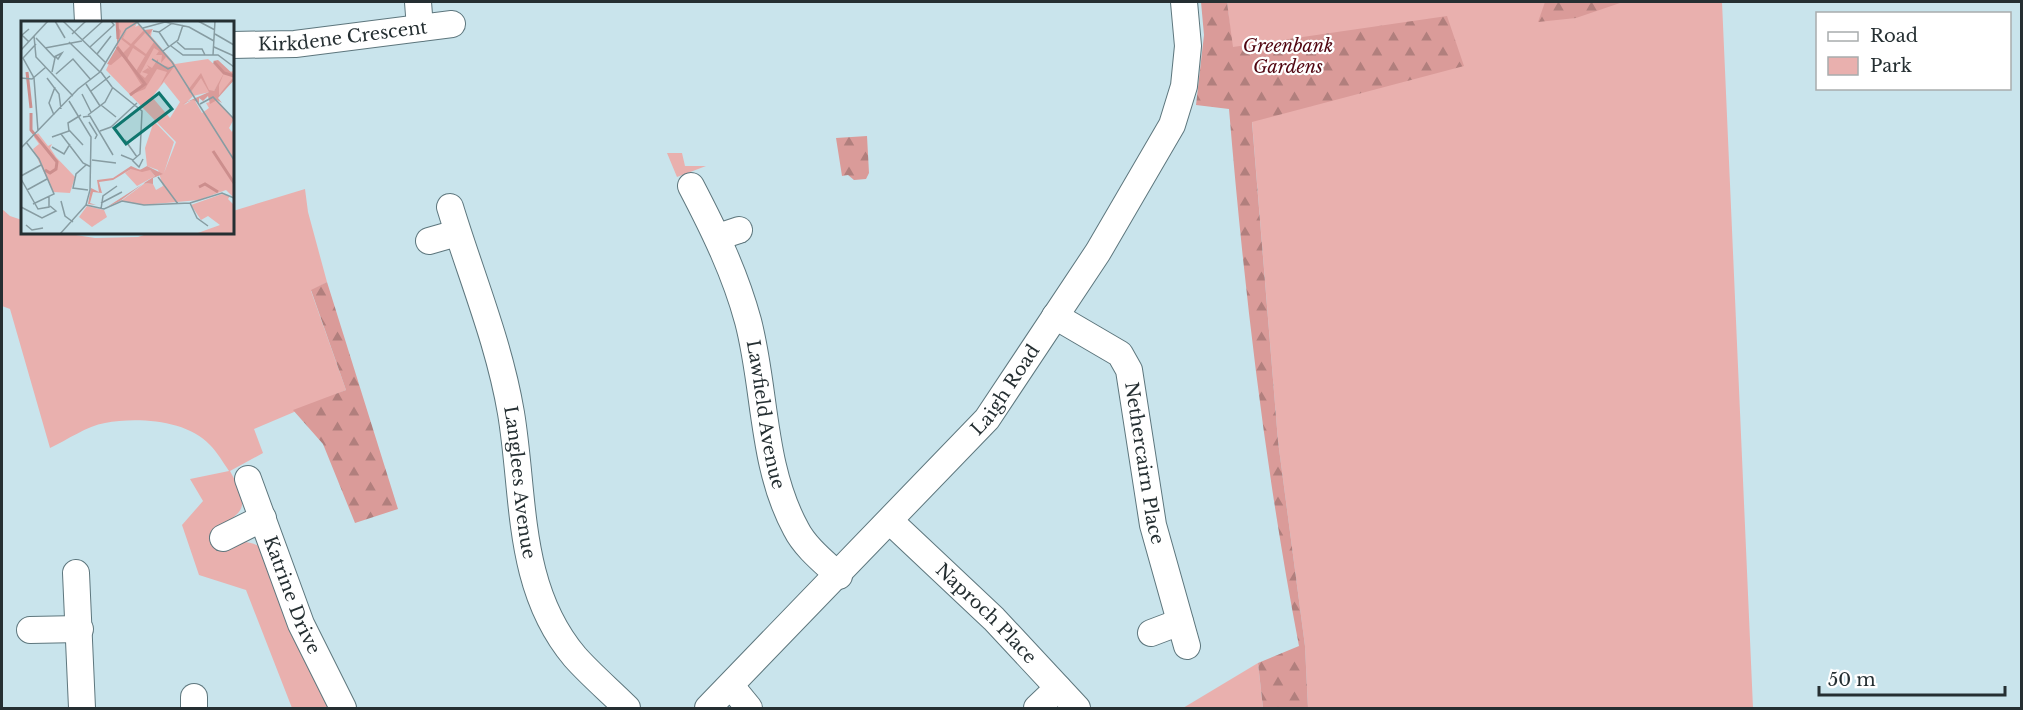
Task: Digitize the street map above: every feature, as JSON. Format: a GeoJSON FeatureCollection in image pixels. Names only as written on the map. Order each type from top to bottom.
{"type":"FeatureCollection","features":[{"type":"Feature","properties":{"kind":"street"},"geometry":{"type":"LineString","coordinates":[[87,2],[88,21]]}},
{"type":"Feature","properties":{"kind":"street"},"geometry":{"type":"LineString","coordinates":[[418,2],[420,28]]}},
{"type":"Feature","properties":{"kind":"street","name":"Laigh Road"},"geometry":{"type":"LineString","coordinates":[[708,708],[839,576],[987,419],[1134,193],[1172,125],[1184,86],[1188,46],[1184,2]]}},
{"type":"Feature","properties":{"kind":"street","name":"Kirkdene Crescent"},"geometry":{"type":"LineString","coordinates":[[234,45],[295,44],[452,24]]}},
{"type":"Feature","properties":{"kind":"street","name":"Lawfield Avenue"},"geometry":{"type":"LineString","coordinates":[[691,186],[729,233],[760,376],[767,444],[786,508],[796,531],[839,576]]}},
{"type":"Feature","properties":{"kind":"street","name":"Langlees Avenue"},"geometry":{"type":"LineString","coordinates":[[450,207],[495,341],[512,414],[520,511],[540,595],[574,656],[627,708]]}},
{"type":"Feature","properties":{"kind":"street"},"geometry":{"type":"LineString","coordinates":[[429,241],[458,233]]}},
{"type":"Feature","properties":{"kind":"street","name":"Nethercairn Place"},"geometry":{"type":"LineString","coordinates":[[1055,316],[1120,354],[1129,370],[1153,525],[1184,634],[1151,633]]}},
{"type":"Feature","properties":{"kind":"street","name":"Katrine Drive"},"geometry":{"type":"LineString","coordinates":[[248,479],[301,624],[343,708]]}},
{"type":"Feature","properties":{"kind":"street"},"geometry":{"type":"LineString","coordinates":[[223,538],[264,518]]}},
{"type":"Feature","properties":{"kind":"street","name":"Naproch Place"},"geometry":{"type":"LineString","coordinates":[[891,522],[994,619],[1077,708]]}},
{"type":"Feature","properties":{"kind":"street"},"geometry":{"type":"LineString","coordinates":[[76,573],[82,708]]}},
{"type":"Feature","properties":{"kind":"street"},"geometry":{"type":"LineString","coordinates":[[30,630],[80,629]]}},
{"type":"Feature","properties":{"kind":"street"},"geometry":{"type":"LineString","coordinates":[[731,686],[749,708]]}},
{"type":"Feature","properties":{"kind":"street"},"geometry":{"type":"LineString","coordinates":[[1037,708],[1058,688]]}},
{"type":"Feature","properties":{"kind":"green space","name":"Greenbank Gardens"},"geometry":{"type":"Polygon","coordinates":[[[1201,2],[1227,2],[1233,47],[1447,16],[1464,66],[1252,122],[1278,441],[1305,646],[1308,708],[1263,708],[1258,663],[1299,646],[1276,513],[1257,379],[1241,244],[1229,109],[1196,105],[1204,35],[1201,2]]]}},
{"type":"Feature","properties":{"kind":"green space","name":"Greenbank Gardens"},"geometry":{"type":"Polygon","coordinates":[[[1227,2],[1722,2],[1753,708],[1308,708],[1305,646],[1278,441],[1252,121],[1232,47],[1227,2]]]}},
{"type":"Feature","properties":{"kind":"green space"},"geometry":{"type":"Polygon","coordinates":[[[1545,2],[1623,2],[1576,18],[1538,22],[1545,2]]]}},
{"type":"Feature","properties":{"kind":"green space"},"geometry":{"type":"Polygon","coordinates":[[[867,136],[869,173],[866,179],[854,180],[848,175],[842,176],[836,138],[867,136]]]}},
{"type":"Feature","properties":{"kind":"green space"},"geometry":{"type":"Polygon","coordinates":[[[667,153],[682,153],[685,166],[706,166],[677,177],[667,153]]]}},
{"type":"Feature","properties":{"kind":"green space"},"geometry":{"type":"Polygon","coordinates":[[[305,189],[308,212],[327,282],[311,291],[346,390],[254,429],[263,453],[230,471],[240,491],[242,505],[240,511],[215,528],[223,546],[245,542],[265,550],[331,708],[292,708],[246,590],[199,575],[182,525],[203,501],[190,479],[229,471],[215,451],[200,437],[175,425],[132,420],[98,425],[50,448],[10,309],[2,306],[2,209],[10,216],[21,220],[21,234],[69,234],[95,238],[138,237],[147,234],[234,234],[234,211],[305,189]]]}},
{"type":"Feature","properties":{"kind":"green space"},"geometry":{"type":"Polygon","coordinates":[[[327,282],[398,509],[355,523],[323,444],[293,410],[346,390],[311,290],[327,282]]]}},
{"type":"Feature","properties":{"kind":"green space"},"geometry":{"type":"Polygon","coordinates":[[[1258,663],[1263,708],[1183,708],[1258,663]]]}}]}
